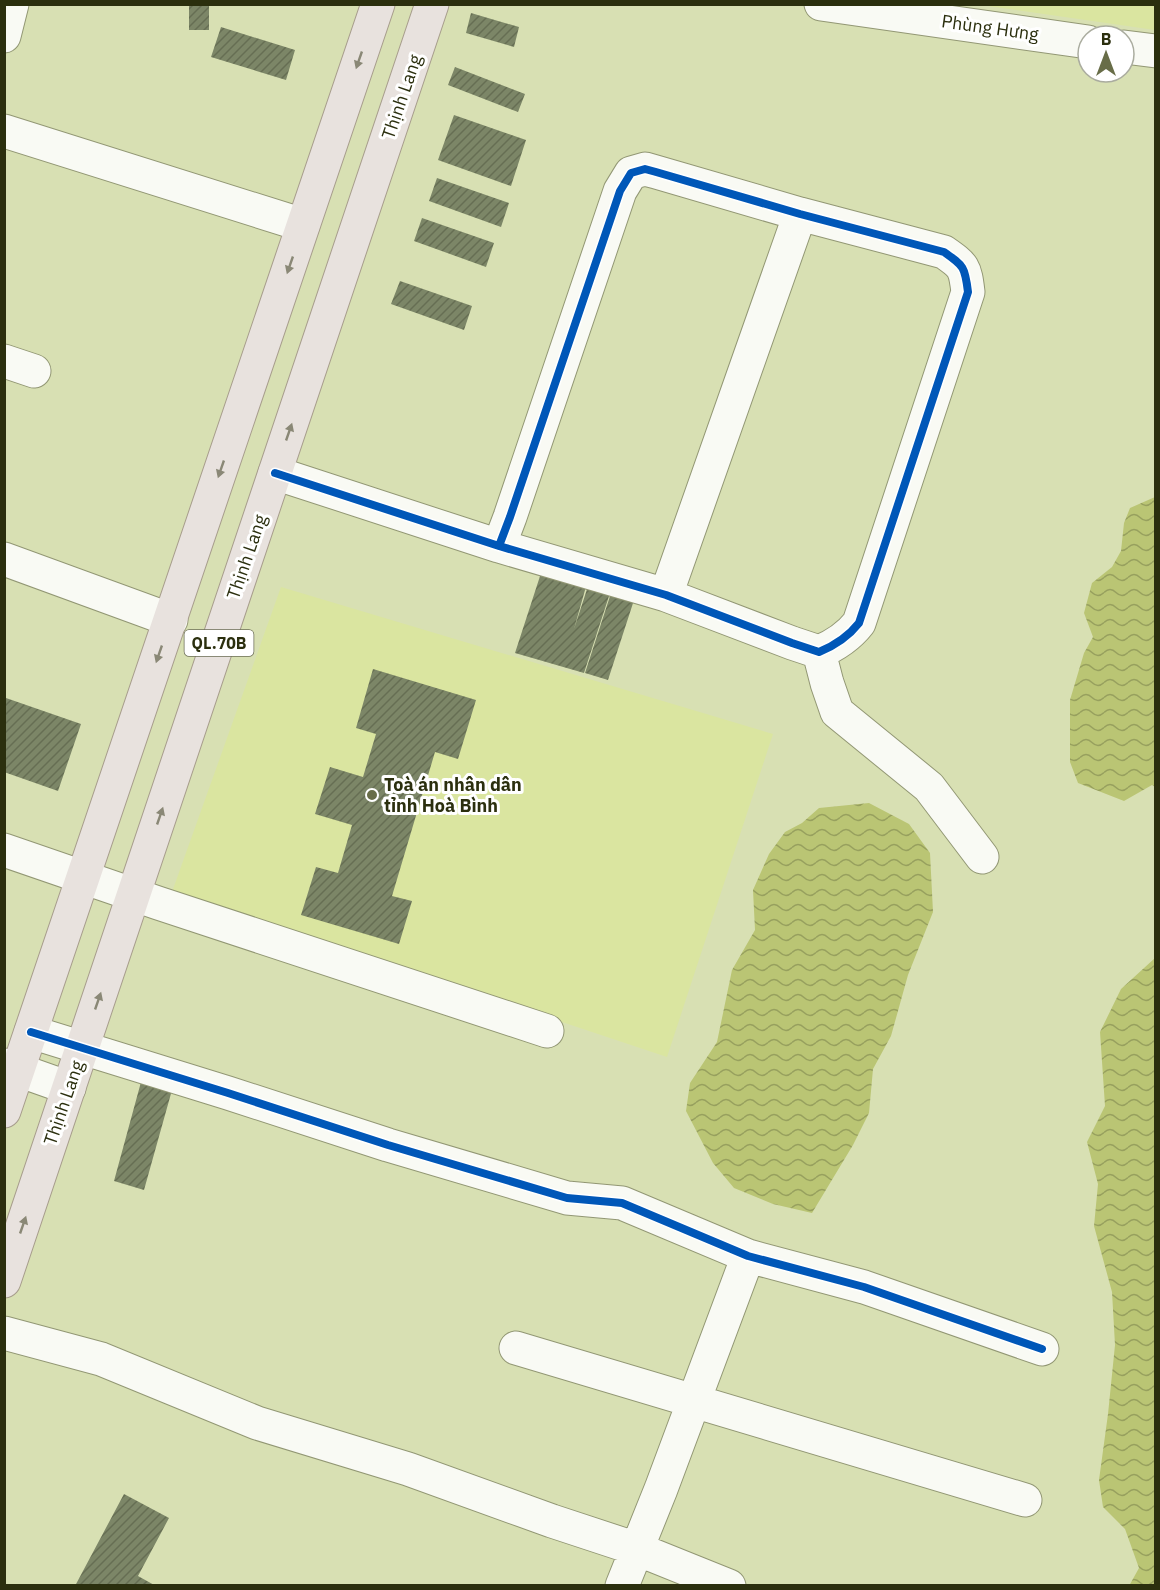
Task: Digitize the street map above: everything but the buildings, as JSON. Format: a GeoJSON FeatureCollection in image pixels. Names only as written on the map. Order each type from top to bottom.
{"type":"FeatureCollection","features":[{"type":"Feature","properties":{"kind":"main road","name":"QL.70B"},"geometry":{"type":"LineString","coordinates":[[4,1111],[11,1068],[31,1032],[378,4]]}},
{"type":"Feature","properties":{"kind":"main road","name":"Thịnh Lang"},"geometry":{"type":"LineString","coordinates":[[4,1281],[432,4]]}},
{"type":"Feature","properties":{"kind":"street"},"geometry":{"type":"LineString","coordinates":[[4,36],[12,4]]}},
{"type":"Feature","properties":{"kind":"street","name":"Phùng Hưng"},"geometry":{"type":"LineString","coordinates":[[821,4],[1076,40]]}},
{"type":"Feature","properties":{"kind":"street"},"geometry":{"type":"LineString","coordinates":[[1136,49],[1155,51]]}},
{"type":"Feature","properties":{"kind":"street"},"geometry":{"type":"LineString","coordinates":[[4,131],[303,225]]}},
{"type":"Feature","properties":{"kind":"street"},"geometry":{"type":"LineString","coordinates":[[275,473],[499,546],[666,595],[819,652],[836,645],[859,623],[968,292],[966,276],[960,263],[944,252],[800,214],[645,169],[631,173],[620,191],[499,546]]}},
{"type":"Feature","properties":{"kind":"street"},"geometry":{"type":"LineString","coordinates":[[666,595],[800,214]]}},
{"type":"Feature","properties":{"kind":"street"},"geometry":{"type":"LineString","coordinates":[[4,559],[171,620]]}},
{"type":"Feature","properties":{"kind":"street"},"geometry":{"type":"LineString","coordinates":[[819,652],[837,712],[929,787],[982,857]]}},
{"type":"Feature","properties":{"kind":"street"},"geometry":{"type":"LineString","coordinates":[[4,850],[548,1031]]}},
{"type":"Feature","properties":{"kind":"street"},"geometry":{"type":"LineString","coordinates":[[31,1032],[388,1145],[567,1198],[622,1203],[748,1256],[864,1287],[1042,1349]]}},
{"type":"Feature","properties":{"kind":"street"},"geometry":{"type":"LineString","coordinates":[[11,1068],[69,1088]]}},
{"type":"Feature","properties":{"kind":"street"},"geometry":{"type":"LineString","coordinates":[[622,1586],[748,1256]]}},
{"type":"Feature","properties":{"kind":"street"},"geometry":{"type":"LineString","coordinates":[[4,1333],[101,1359],[257,1423],[408,1470],[637,1549],[729,1586]]}},
{"type":"Feature","properties":{"kind":"street"},"geometry":{"type":"LineString","coordinates":[[516,1348],[1025,1500]]}},
{"type":"Feature","properties":{"kind":"shaded area"},"geometry":{"type":"Polygon","coordinates":[[[981,5],[1155,5],[1155,30],[1136,27],[1136,24],[1113,24],[981,5]]]}},
{"type":"Feature","properties":{"kind":"shaded area"},"geometry":{"type":"Polygon","coordinates":[[[281,587],[773,734],[667,1057],[172,892],[281,587]]]}},
{"type":"Feature","properties":{"kind":"water"},"geometry":{"type":"Polygon","coordinates":[[[1155,497],[1155,787],[1152,785],[1124,801],[1078,783],[1070,762],[1070,700],[1084,653],[1093,637],[1084,613],[1092,583],[1112,567],[1121,551],[1124,523],[1130,508],[1155,497]]]}},
{"type":"Feature","properties":{"kind":"water"},"geometry":{"type":"Polygon","coordinates":[[[869,803],[909,824],[930,853],[933,912],[908,975],[891,1036],[873,1069],[869,1113],[853,1145],[812,1213],[773,1204],[734,1188],[713,1163],[686,1111],[690,1083],[717,1042],[732,970],[755,930],[753,890],[769,854],[785,832],[802,823],[819,808],[869,803]]]}},
{"type":"Feature","properties":{"kind":"water"},"geometry":{"type":"Polygon","coordinates":[[[1155,958],[1156,1585],[1129,1586],[1139,1568],[1125,1529],[1103,1507],[1099,1480],[1115,1345],[1112,1292],[1094,1226],[1098,1184],[1087,1142],[1105,1106],[1100,1032],[1121,989],[1155,958]]]}},
{"type":"Feature","properties":{"kind":"cycle path"},"geometry":{"type":"LineString","coordinates":[[275,473],[499,546],[666,595],[819,652],[841,640],[859,623],[968,292],[962,268],[944,252],[800,214],[645,169],[631,173],[620,191],[499,546]]}},
{"type":"Feature","properties":{"kind":"cycle path"},"geometry":{"type":"LineString","coordinates":[[31,1032],[388,1145],[567,1198],[622,1203],[748,1256],[864,1287],[1042,1349]]}},
{"type":"Feature","properties":{"kind":"place","name":"Toà án nhân dân tỉnh Hoà Bình"},"geometry":{"type":"Point","coordinates":[372,795]}}]}
